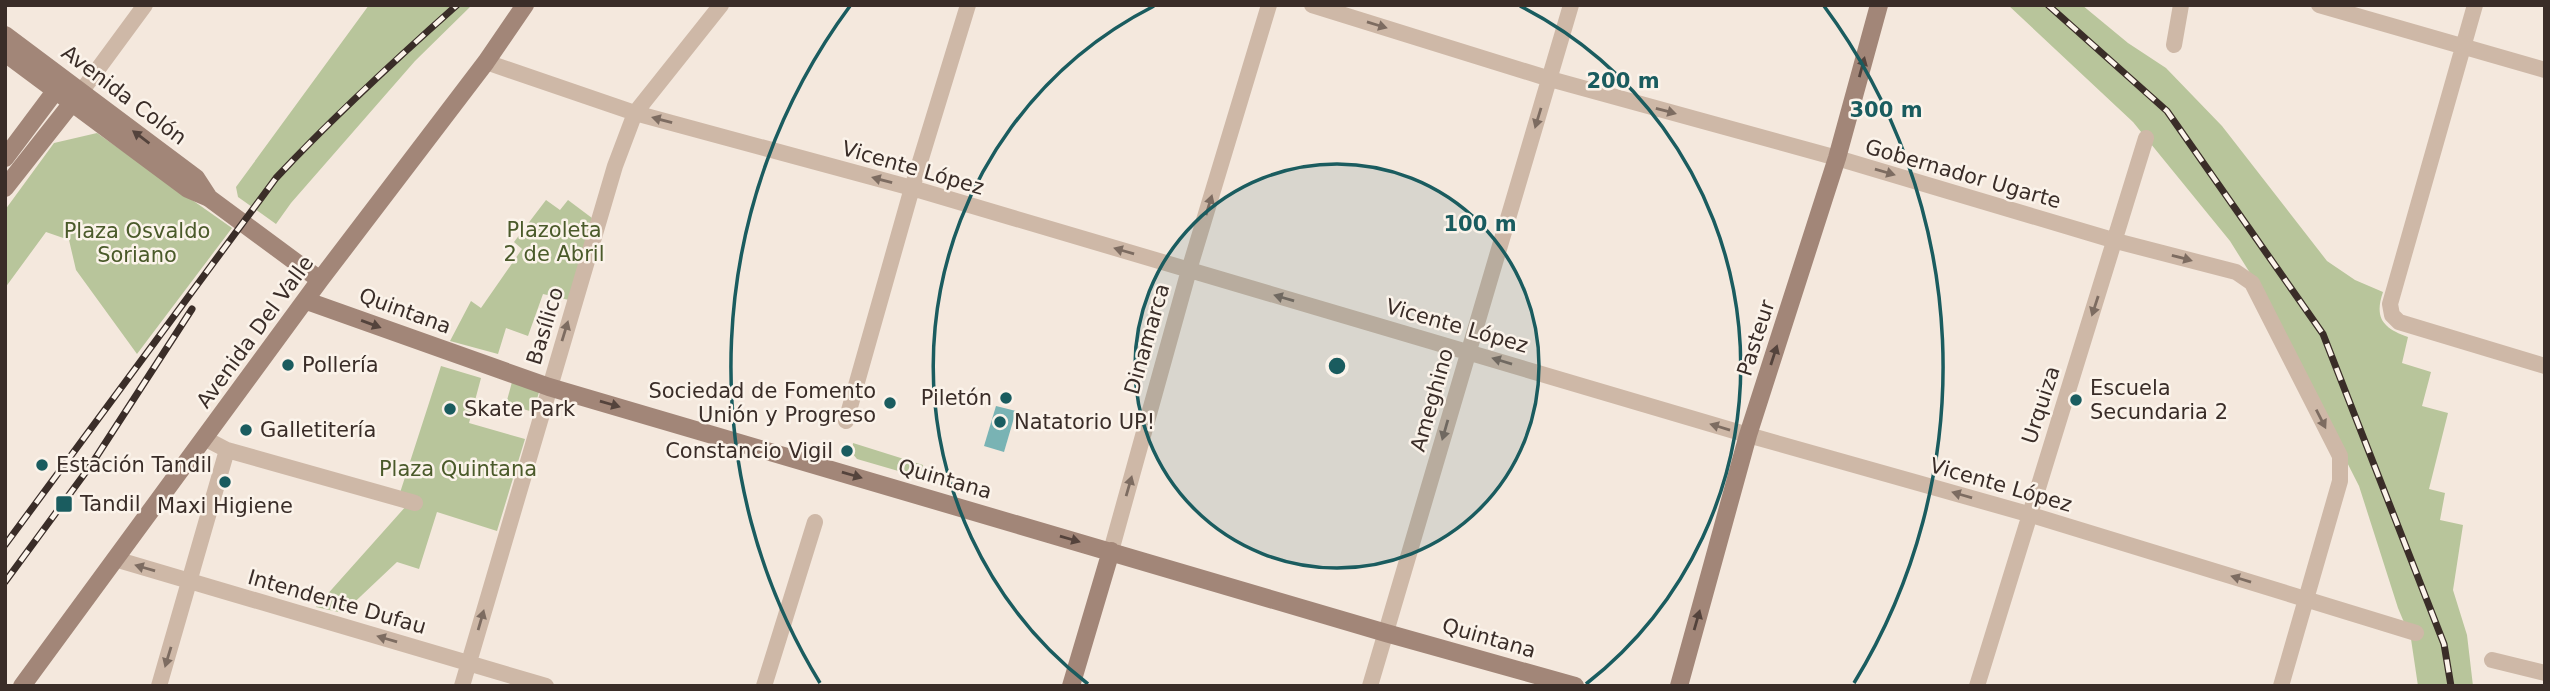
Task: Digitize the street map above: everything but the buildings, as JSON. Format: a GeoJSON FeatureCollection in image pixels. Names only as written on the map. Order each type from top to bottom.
{"type":"FeatureCollection","features":[{"type":"Feature","properties":{"kind":"street"},"geometry":{"type":"LineString","coordinates":[[5,188],[145,5]]}},
{"type":"Feature","properties":{"kind":"street","name":"Avenida Del Valle"},"geometry":{"type":"LineString","coordinates":[[22,686],[320,281],[486,62],[525,5]]}},
{"type":"Feature","properties":{"kind":"street","name":"Basílico"},"geometry":{"type":"LineString","coordinates":[[462,686],[615,166],[635,113],[721,5]]}},
{"type":"Feature","properties":{"kind":"street"},"geometry":{"type":"LineString","coordinates":[[846,421],[912,188],[968,5]]}},
{"type":"Feature","properties":{"kind":"street","name":"Dinamarca"},"geometry":{"type":"LineString","coordinates":[[1071,686],[1189,270],[1269,5]]}},
{"type":"Feature","properties":{"kind":"street","name":"Gobernador Ugarte"},"geometry":{"type":"LineString","coordinates":[[1312,5],[1550,79],[1837,158],[2116,241],[2236,272],[2252,283],[2340,456],[2340,481],[2306,599]]}},
{"type":"Feature","properties":{"kind":"street","name":"Ameghino"},"geometry":{"type":"LineString","coordinates":[[1370,686],[1571,5]]}},
{"type":"Feature","properties":{"kind":"street","name":"Pasteur"},"geometry":{"type":"LineString","coordinates":[[1679,686],[1748,435],[1837,158],[1879,5]]}},
{"type":"Feature","properties":{"kind":"street"},"geometry":{"type":"LineString","coordinates":[[2174,45],[2181,5]]}},
{"type":"Feature","properties":{"kind":"street"},"geometry":{"type":"LineString","coordinates":[[2319,5],[2545,70]]}},
{"type":"Feature","properties":{"kind":"street"},"geometry":{"type":"LineString","coordinates":[[2475,5],[2390,304],[2392,315],[2399,322],[2545,366]]}},
{"type":"Feature","properties":{"kind":"street","name":"Avenida Colón"},"geometry":{"type":"LineString","coordinates":[[5,35],[60,85],[188,189],[209,198],[320,281]]}},
{"type":"Feature","properties":{"kind":"street","name":"Avenida Colón"},"geometry":{"type":"LineString","coordinates":[[5,53],[60,85]]}},
{"type":"Feature","properties":{"kind":"street","name":"Vicente López"},"geometry":{"type":"LineString","coordinates":[[486,62],[635,113],[912,188],[1748,435],[2028,514],[2416,633]]}},
{"type":"Feature","properties":{"kind":"street"},"geometry":{"type":"LineString","coordinates":[[5,158],[60,85]]}},
{"type":"Feature","properties":{"kind":"street","name":"Urquiza"},"geometry":{"type":"LineString","coordinates":[[1977,686],[2146,138]]}},
{"type":"Feature","properties":{"kind":"street","name":"Quintana"},"geometry":{"type":"LineString","coordinates":[[307,301],[549,387],[1575,686]]}},
{"type":"Feature","properties":{"kind":"street"},"geometry":{"type":"LineString","coordinates":[[204,439],[227,450],[415,503]]}},
{"type":"Feature","properties":{"kind":"street"},"geometry":{"type":"LineString","coordinates":[[159,686],[227,450]]}},
{"type":"Feature","properties":{"kind":"street"},"geometry":{"type":"LineString","coordinates":[[764,686],[815,522]]}},
{"type":"Feature","properties":{"kind":"street","name":"Intendente Dufau"},"geometry":{"type":"LineString","coordinates":[[115,559],[547,686]]}},
{"type":"Feature","properties":{"kind":"street"},"geometry":{"type":"LineString","coordinates":[[2281,686],[2306,599]]}},
{"type":"Feature","properties":{"kind":"street"},"geometry":{"type":"LineString","coordinates":[[2492,660],[2545,673]]}},
{"type":"Feature","properties":{"kind":"green space"},"geometry":{"type":"Polygon","coordinates":[[[369,5],[472,5],[415,61],[291,203],[276,224],[238,197],[236,187],[369,5]]]}},
{"type":"Feature","properties":{"kind":"green space"},"geometry":{"type":"Polygon","coordinates":[[[2008,5],[2082,5],[2128,43],[2166,68],[2222,126],[2327,261],[2355,280],[2383,292],[2380,315],[2383,321],[2392,330],[2408,337],[2402,363],[2431,372],[2422,406],[2448,413],[2429,489],[2445,493],[2440,520],[2463,525],[2453,590],[2467,635],[2473,686],[2418,686],[2411,639],[2398,608],[2359,486],[2255,281],[2230,241],[2133,122],[2008,5]]]}},
{"type":"Feature","properties":{"kind":"green space","name":"Plaza Osvaldo Soriano"},"geometry":{"type":"Polygon","coordinates":[[[97,133],[232,228],[137,354],[76,270],[69,240],[46,232],[5,288],[5,210],[54,143],[97,133]]]}},
{"type":"Feature","properties":{"kind":"green space","name":"Plazoleta 2 de Abril"},"geometry":{"type":"Polygon","coordinates":[[[546,200],[560,210],[568,200],[592,218],[569,300],[543,294],[528,336],[506,328],[498,354],[450,341],[471,301],[481,308],[522,249],[514,242],[546,200]]]}},
{"type":"Feature","properties":{"kind":"green space","name":"Plaza Quintana"},"geometry":{"type":"Polygon","coordinates":[[[441,366],[481,378],[469,423],[525,439],[497,531],[437,512],[419,569],[397,562],[343,613],[316,607],[407,505],[397,502],[441,366]]]}},
{"type":"Feature","properties":{"kind":"green space"},"geometry":{"type":"Polygon","coordinates":[[[512,382],[540,389],[533,412],[506,404],[512,382]]]}},
{"type":"Feature","properties":{"kind":"green space"},"geometry":{"type":"Polygon","coordinates":[[[853,443],[923,465],[919,477],[857,459],[852,453],[853,443]]]}},
{"type":"Feature","properties":{"kind":"water"},"geometry":{"type":"Polygon","coordinates":[[[996,406],[1016,411],[1004,452],[984,446],[996,406]]]}},
{"type":"Feature","properties":{"kind":"railway"},"geometry":{"type":"LineString","coordinates":[[5,545],[276,178],[319,133],[457,5]]}},
{"type":"Feature","properties":{"kind":"railway"},"geometry":{"type":"LineString","coordinates":[[2048,5],[2167,111],[2323,334],[2444,644],[2451,686]]}},
{"type":"Feature","properties":{"kind":"railway"},"geometry":{"type":"LineString","coordinates":[[5,582],[91,465],[192,309]]}},
{"type":"Feature","properties":{"kind":"place","name":"Pollería"},"geometry":{"type":"Point","coordinates":[288,365]}},
{"type":"Feature","properties":{"kind":"place","name":"Piletón"},"geometry":{"type":"Point","coordinates":[1006,398]}},
{"type":"Feature","properties":{"kind":"place","name":"Escuela Secundaria 2"},"geometry":{"type":"Point","coordinates":[2076,400]}},
{"type":"Feature","properties":{"kind":"place","name":"Sociedad de Fomento Unión y Progreso"},"geometry":{"type":"Point","coordinates":[890,403]}},
{"type":"Feature","properties":{"kind":"place","name":"Skate Park"},"geometry":{"type":"Point","coordinates":[450,409]}},
{"type":"Feature","properties":{"kind":"place","name":"Natatorio UP!"},"geometry":{"type":"Point","coordinates":[1000,422]}},
{"type":"Feature","properties":{"kind":"place","name":"Galletitería"},"geometry":{"type":"Point","coordinates":[246,430]}},
{"type":"Feature","properties":{"kind":"place","name":"Constancio Vigil"},"geometry":{"type":"Point","coordinates":[847,451]}},
{"type":"Feature","properties":{"kind":"place","name":"Estación Tandil"},"geometry":{"type":"Point","coordinates":[42,465]}},
{"type":"Feature","properties":{"kind":"place","name":"Maxi Higiene"},"geometry":{"type":"Point","coordinates":[225,482]}},
{"type":"Feature","properties":{"kind":"place","name":"Tandil"},"geometry":{"type":"Point","coordinates":[64,504]}}]}
